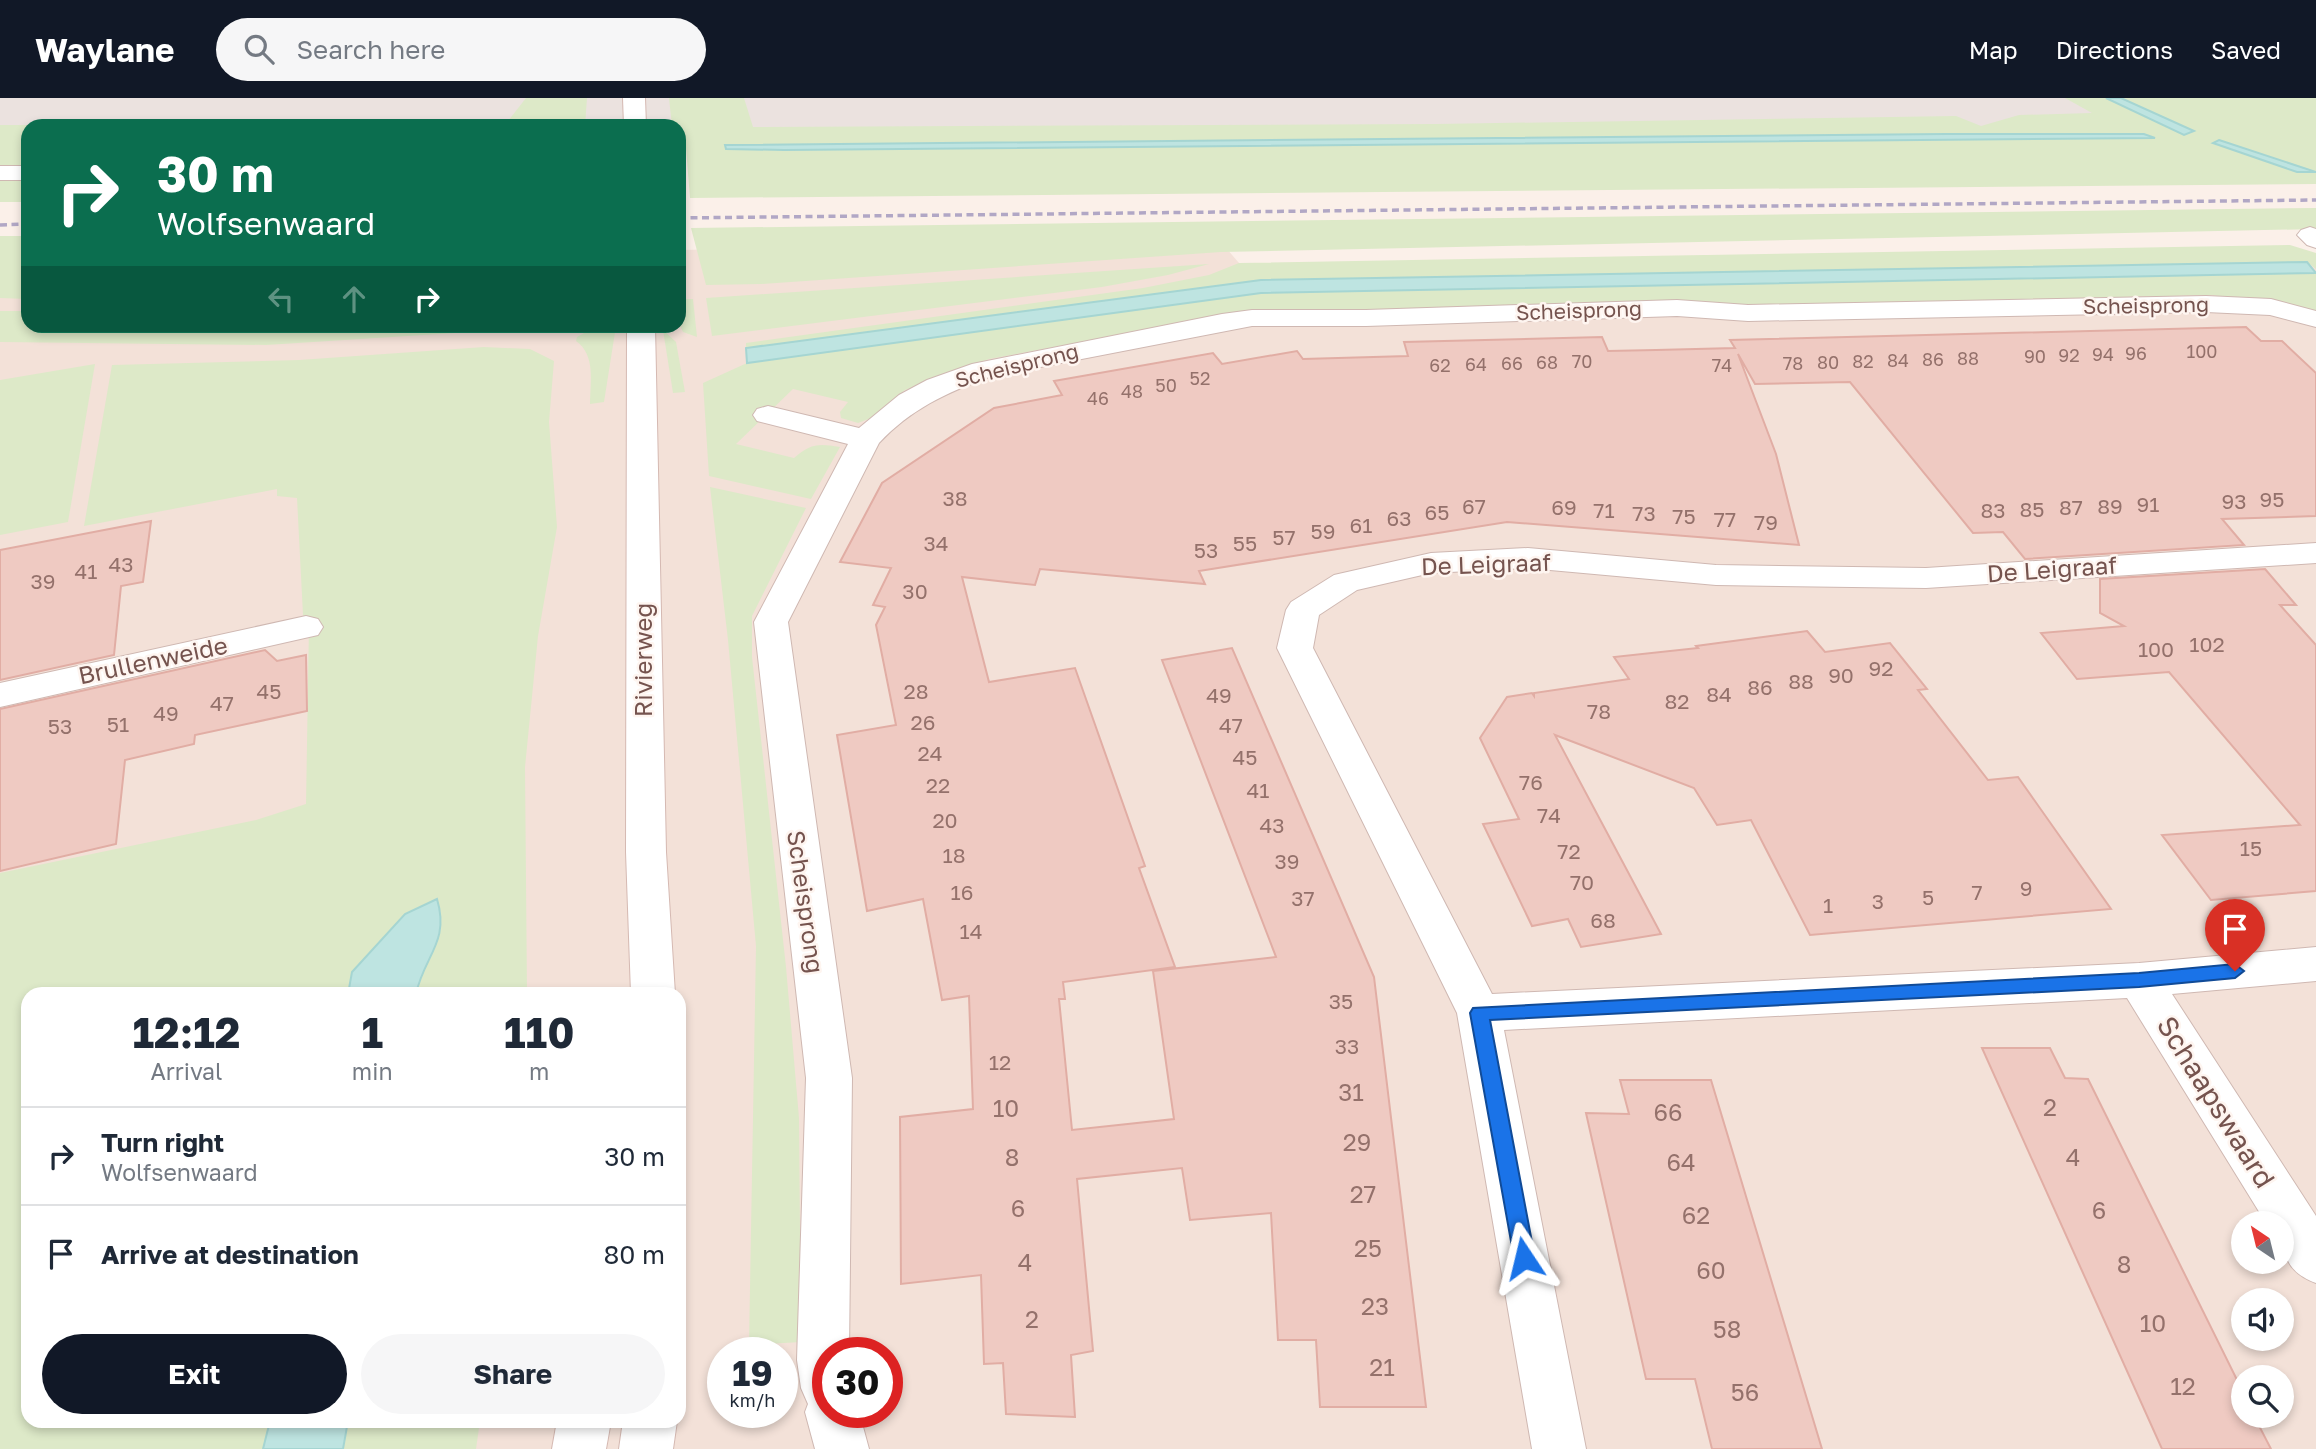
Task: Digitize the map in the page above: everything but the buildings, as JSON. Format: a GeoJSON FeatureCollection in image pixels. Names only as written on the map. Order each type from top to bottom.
{"type":"FeatureCollection","features":[{"type":"Feature","properties":{"kind":"street"},"geometry":{"type":"LineString","coordinates":[[634,98],[635,119]]}},
{"type":"Feature","properties":{"kind":"street"},"geometry":{"type":"LineString","coordinates":[[0,173],[21,173]]}},
{"type":"Feature","properties":{"kind":"street","name":"Scheisprong"},"geometry":{"type":"LineString","coordinates":[[824,1337],[830,1078],[771,622],[866,439],[888,416],[909,401],[937,386],[982,370],[1252,318],[1354,318],[1677,308],[1748,313],[2206,304],[2271,307],[2316,319]]}},
{"type":"Feature","properties":{"kind":"street","name":"Rivierweg"},"geometry":{"type":"LineString","coordinates":[[641,333],[646,852],[653,987]]}},
{"type":"Feature","properties":{"kind":"street"},"geometry":{"type":"LineString","coordinates":[[768,415],[866,439]]}},
{"type":"Feature","properties":{"kind":"street","name":"De Leigraaf"},"geometry":{"type":"LineString","coordinates":[[1559,1449],[1479,1013],[1296,648],[1303,610],[1346,582],[1431,563],[1528,558],[1716,575],[1926,578],[2316,552]]}},
{"type":"Feature","properties":{"kind":"street","name":"Brullenweide"},"geometry":{"type":"LineString","coordinates":[[0,695],[306,627]]}},
{"type":"Feature","properties":{"kind":"street"},"geometry":{"type":"LineString","coordinates":[[1479,1013],[2139,980],[2316,964]]}},
{"type":"Feature","properties":{"kind":"street","name":"Schaapswaard"},"geometry":{"type":"LineString","coordinates":[[2139,980],[2316,1260]]}},
{"type":"Feature","properties":{"kind":"street"},"geometry":{"type":"LineString","coordinates":[[579,1449],[583,1428]]}},
{"type":"Feature","properties":{"kind":"street"},"geometry":{"type":"LineString","coordinates":[[646,1449],[648,1428]]}},
{"type":"Feature","properties":{"kind":"street"},"geometry":{"type":"LineString","coordinates":[[836,1428],[842,1449]]}},
{"type":"Feature","properties":{"kind":"shaded area"},"geometry":{"type":"Polygon","coordinates":[[[0,98],[2079,98],[2182,150],[725,145],[686,129],[686,119],[21,119],[21,125],[0,125],[0,98]]]}},
{"type":"Feature","properties":{"kind":"shaded area"},"geometry":{"type":"Polygon","coordinates":[[[1220,241],[1239,263],[2316,259],[2316,1449],[0,1449],[0,260],[21,260],[21,333],[686,333],[686,250],[1220,241]]]}},
{"type":"Feature","properties":{"kind":"green space"},"geometry":{"type":"Polygon","coordinates":[[[526,98],[587,98],[586,119],[510,119],[526,98]]]}},
{"type":"Feature","properties":{"kind":"green space"},"geometry":{"type":"Polygon","coordinates":[[[669,98],[744,98],[753,127],[1436,124],[1956,116],[1981,126],[2019,115],[2092,113],[2065,98],[2106,98],[2184,135],[2193,131],[2121,98],[2316,98],[2316,184],[690,198],[686,119],[671,119],[669,98]],[[1946,134],[725,145],[784,150],[2153,138],[2144,134],[1946,134]]]}},
{"type":"Feature","properties":{"kind":"green space"},"geometry":{"type":"Polygon","coordinates":[[[0,125],[21,125],[21,169],[0,169],[0,125]]]}},
{"type":"Feature","properties":{"kind":"green space"},"geometry":{"type":"Polygon","coordinates":[[[21,176],[21,202],[0,202],[0,177],[21,176]]]}},
{"type":"Feature","properties":{"kind":"green space"},"geometry":{"type":"Polygon","coordinates":[[[2316,208],[2316,229],[1221,252],[762,284],[706,285],[691,228],[2316,208]]]}},
{"type":"Feature","properties":{"kind":"green space"},"geometry":{"type":"Polygon","coordinates":[[[0,236],[21,236],[21,299],[0,298],[0,236]]]}},
{"type":"Feature","properties":{"kind":"green space"},"geometry":{"type":"Polygon","coordinates":[[[2290,245],[2316,253],[2316,269],[2307,262],[1261,280],[746,348],[746,343],[1143,288],[1209,275],[1239,263],[2290,245]]]}},
{"type":"Feature","properties":{"kind":"green space"},"geometry":{"type":"Polygon","coordinates":[[[1209,264],[1168,275],[1102,287],[712,336],[706,298],[1209,264]]]}},
{"type":"Feature","properties":{"kind":"green space"},"geometry":{"type":"Polygon","coordinates":[[[2316,273],[2316,312],[2212,295],[1712,306],[1674,300],[1235,314],[989,359],[905,390],[871,418],[858,423],[841,418],[840,412],[848,402],[793,389],[736,444],[794,458],[815,446],[840,447],[811,499],[709,476],[703,383],[747,363],[1261,293],[2316,273]]]}},
{"type":"Feature","properties":{"kind":"green space"},"geometry":{"type":"Polygon","coordinates":[[[686,299],[693,299],[697,337],[686,333],[686,299]]]}},
{"type":"Feature","properties":{"kind":"green space"},"geometry":{"type":"Polygon","coordinates":[[[0,311],[21,311],[21,333],[454,333],[266,345],[0,342],[0,311]]]}},
{"type":"Feature","properties":{"kind":"green space"},"geometry":{"type":"Polygon","coordinates":[[[584,333],[615,333],[604,402],[590,404],[589,361],[587,354],[576,341],[577,337],[584,333]]]}},
{"type":"Feature","properties":{"kind":"green space"},"geometry":{"type":"Polygon","coordinates":[[[663,333],[676,342],[685,392],[673,393],[663,333]]]}},
{"type":"Feature","properties":{"kind":"green space"},"geometry":{"type":"Polygon","coordinates":[[[484,347],[530,349],[554,361],[549,422],[557,527],[538,636],[525,767],[527,987],[418,987],[439,937],[441,926],[437,899],[405,914],[352,972],[349,987],[21,987],[21,1428],[268,1428],[263,1449],[0,1449],[0,873],[256,820],[306,804],[309,625],[303,615],[297,498],[277,496],[277,489],[84,526],[112,365],[299,360],[484,347]]]}},
{"type":"Feature","properties":{"kind":"green space"},"geometry":{"type":"Polygon","coordinates":[[[95,364],[68,522],[0,535],[0,380],[95,364]]]}},
{"type":"Feature","properties":{"kind":"green space"},"geometry":{"type":"Polygon","coordinates":[[[710,487],[806,508],[752,616],[752,657],[786,967],[799,1118],[801,1342],[798,1342],[798,1337],[749,1337],[756,946],[728,640],[710,487]]]}},
{"type":"Feature","properties":{"kind":"green space"},"geometry":{"type":"Polygon","coordinates":[[[347,1428],[479,1428],[476,1449],[343,1449],[347,1428]]]}},
{"type":"Feature","properties":{"kind":"water"},"geometry":{"type":"Polygon","coordinates":[[[2106,98],[2121,98],[2194,131],[2184,135],[2106,98]]]}},
{"type":"Feature","properties":{"kind":"water"},"geometry":{"type":"Polygon","coordinates":[[[2144,134],[2155,138],[784,150],[726,149],[725,145],[2144,134]]]}},
{"type":"Feature","properties":{"kind":"water"},"geometry":{"type":"Polygon","coordinates":[[[2219,140],[2316,172],[2297,172],[2213,143],[2219,140]]]}},
{"type":"Feature","properties":{"kind":"water"},"geometry":{"type":"Polygon","coordinates":[[[2307,262],[2316,273],[1261,293],[747,363],[746,348],[1261,280],[2307,262]]]}},
{"type":"Feature","properties":{"kind":"water"},"geometry":{"type":"Polygon","coordinates":[[[437,899],[440,914],[438,938],[418,987],[349,987],[352,972],[405,914],[437,899]]]}},
{"type":"Feature","properties":{"kind":"water"},"geometry":{"type":"Polygon","coordinates":[[[268,1428],[347,1428],[343,1449],[263,1449],[268,1428]]]}},
{"type":"Feature","properties":{"kind":"railway"},"geometry":{"type":"LineString","coordinates":[[686,218],[2316,200]]}},
{"type":"Feature","properties":{"kind":"railway"},"geometry":{"type":"LineString","coordinates":[[0,225],[21,224]]}},
{"type":"Feature","properties":{"kind":"route"},"geometry":{"type":"LineString","coordinates":[[1524,1258],[1479,1013],[2139,980],[2235,971]]}}]}
